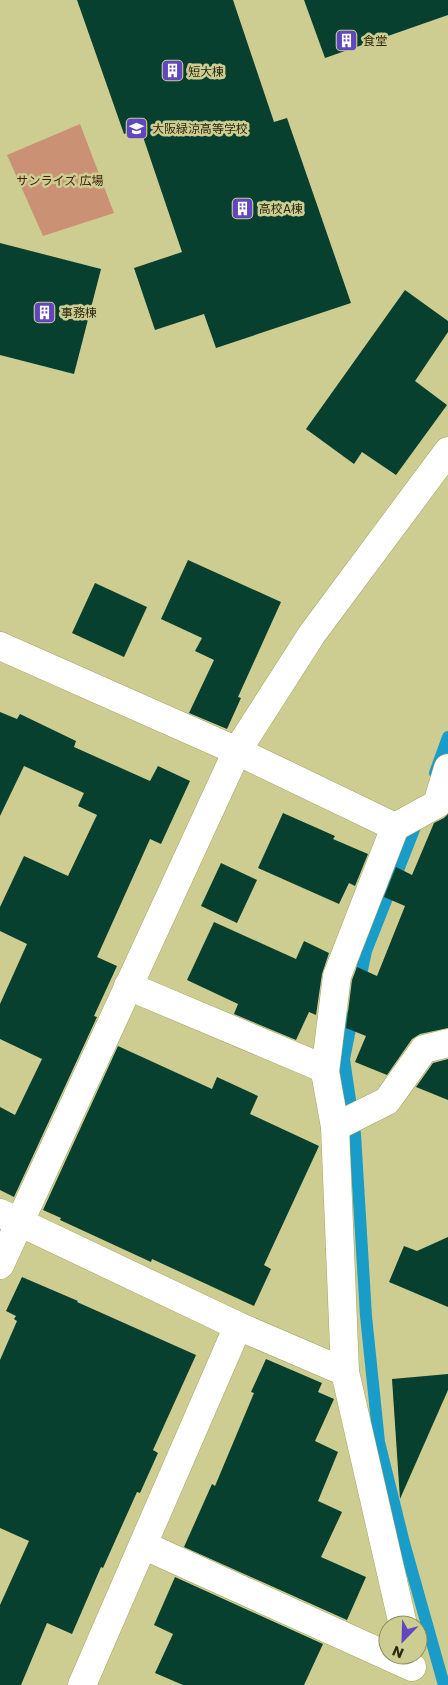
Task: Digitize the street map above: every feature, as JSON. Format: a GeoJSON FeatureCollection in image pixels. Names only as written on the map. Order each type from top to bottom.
{"type":"FeatureCollection","features":[{"type":"Feature","properties":{"kind":"street"},"geometry":{"type":"LineString","coordinates":[[0,1265],[10,1218],[128,986],[236,751],[312,634],[448,451]]}},
{"type":"Feature","properties":{"kind":"street"},"geometry":{"type":"LineString","coordinates":[[0,646],[236,751],[395,827]]}},
{"type":"Feature","properties":{"kind":"street"},"geometry":{"type":"LineString","coordinates":[[400,1615],[345,1372],[335,1127],[325,1069],[337,976],[395,827],[437,804],[448,768]]}},
{"type":"Feature","properties":{"kind":"street"},"geometry":{"type":"LineString","coordinates":[[128,986],[325,1069]]}},
{"type":"Feature","properties":{"kind":"street"},"geometry":{"type":"LineString","coordinates":[[335,1127],[387,1101],[424,1049],[448,1043]]}},
{"type":"Feature","properties":{"kind":"street"},"geometry":{"type":"LineString","coordinates":[[10,1218],[238,1326],[345,1372]]}},
{"type":"Feature","properties":{"kind":"street"},"geometry":{"type":"LineString","coordinates":[[82,1685],[238,1326]]}},
{"type":"Feature","properties":{"kind":"street"},"geometry":{"type":"LineString","coordinates":[[143,1545],[414,1669]]}},
{"type":"Feature","properties":{"kind":"green space","name":"サンライズ 広場"},"geometry":{"type":"Polygon","coordinates":[[[80,124],[114,213],[43,236],[7,155],[80,124]]]}},
{"type":"Feature","properties":{"kind":"building"},"geometry":{"type":"Polygon","coordinates":[[[77,0],[233,0],[274,122],[287,118],[351,303],[216,348],[204,314],[155,330],[134,268],[182,252],[140,128],[124,134],[77,0]]]}},
{"type":"Feature","properties":{"kind":"building","name":"食堂"},"geometry":{"type":"Polygon","coordinates":[[[304,0],[448,0],[448,15],[325,58],[304,0]]]}},
{"type":"Feature","properties":{"kind":"building","name":"事務棟"},"geometry":{"type":"Polygon","coordinates":[[[0,243],[101,269],[74,374],[0,355],[0,243]]]}},
{"type":"Feature","properties":{"kind":"building"},"geometry":{"type":"Polygon","coordinates":[[[405,290],[448,321],[448,332],[415,381],[447,405],[396,475],[362,452],[354,464],[306,429],[405,290]]]}},
{"type":"Feature","properties":{"kind":"building"},"geometry":{"type":"Polygon","coordinates":[[[188,560],[281,602],[238,697],[241,698],[227,729],[189,713],[214,660],[195,651],[202,638],[161,619],[188,560]]]}},
{"type":"Feature","properties":{"kind":"building"},"geometry":{"type":"Polygon","coordinates":[[[95,583],[147,607],[124,657],[72,633],[95,583]]]}},
{"type":"Feature","properties":{"kind":"building"},"geometry":{"type":"Polygon","coordinates":[[[0,712],[17,719],[20,714],[76,741],[74,747],[150,781],[158,766],[190,781],[161,844],[150,839],[97,957],[117,966],[94,1016],[97,1017],[14,1197],[0,1190],[0,1107],[15,1115],[42,1059],[0,1039],[0,1004],[27,944],[0,931],[0,907],[24,856],[68,876],[97,815],[78,806],[84,793],[24,766],[0,816],[0,712]]]}},
{"type":"Feature","properties":{"kind":"building"},"geometry":{"type":"Polygon","coordinates":[[[283,813],[335,836],[333,839],[368,854],[355,886],[349,883],[339,904],[258,868],[283,813]]]}},
{"type":"Feature","properties":{"kind":"building"},"geometry":{"type":"Polygon","coordinates":[[[448,814],[448,1028],[420,1034],[412,1039],[387,1075],[355,1062],[366,1036],[346,1028],[352,980],[357,967],[377,976],[405,906],[384,897],[396,867],[412,875],[434,823],[448,814]]]}},
{"type":"Feature","properties":{"kind":"building"},"geometry":{"type":"Polygon","coordinates":[[[221,863],[257,880],[237,923],[201,906],[221,863]]]}},
{"type":"Feature","properties":{"kind":"building"},"geometry":{"type":"Polygon","coordinates":[[[214,922],[296,959],[304,941],[329,953],[322,974],[316,1015],[309,1012],[296,1040],[234,1014],[238,1004],[187,980],[214,922]]]}},
{"type":"Feature","properties":{"kind":"building"},"geometry":{"type":"Polygon","coordinates":[[[118,1046],[212,1089],[217,1077],[258,1096],[250,1114],[319,1146],[264,1265],[271,1269],[254,1306],[152,1259],[151,1262],[60,1220],[61,1218],[43,1210],[118,1046]]]}},
{"type":"Feature","properties":{"kind":"building"},"geometry":{"type":"Polygon","coordinates":[[[448,1059],[448,1100],[416,1087],[433,1063],[448,1059]]]}},
{"type":"Feature","properties":{"kind":"building"},"geometry":{"type":"Polygon","coordinates":[[[448,1237],[448,1307],[389,1282],[404,1246],[417,1251],[448,1237]]]}},
{"type":"Feature","properties":{"kind":"building"},"geometry":{"type":"Polygon","coordinates":[[[22,1277],[196,1355],[153,1450],[158,1453],[140,1493],[137,1492],[103,1568],[101,1567],[72,1634],[47,1623],[21,1685],[0,1685],[0,1605],[29,1541],[0,1528],[0,1360],[17,1321],[14,1319],[16,1316],[6,1311],[22,1277]]]}},
{"type":"Feature","properties":{"kind":"building"},"geometry":{"type":"Polygon","coordinates":[[[266,1359],[322,1383],[318,1392],[334,1399],[315,1441],[338,1452],[318,1501],[342,1512],[321,1557],[366,1577],[347,1620],[184,1547],[212,1484],[215,1486],[254,1393],[251,1392],[266,1359]]]}},
{"type":"Feature","properties":{"kind":"building"},"geometry":{"type":"Polygon","coordinates":[[[448,1374],[448,1390],[400,1499],[392,1379],[448,1374]]]}},
{"type":"Feature","properties":{"kind":"building"},"geometry":{"type":"Polygon","coordinates":[[[175,1577],[323,1644],[304,1685],[183,1685],[155,1673],[173,1634],[154,1625],[175,1577]]]}},
{"type":"Feature","properties":{"kind":"waterway"},"geometry":{"type":"LineString","coordinates":[[435,773],[448,737]]}},
{"type":"Feature","properties":{"kind":"waterway"},"geometry":{"type":"LineString","coordinates":[[359,984],[366,951],[419,817]]}},
{"type":"Feature","properties":{"kind":"waterway"},"geometry":{"type":"LineString","coordinates":[[353,1014],[344,1059],[355,1134],[366,1316],[379,1442],[404,1543],[444,1685]]}},
{"type":"Feature","properties":{"kind":"place","name":"食堂"},"geometry":{"type":"Point","coordinates":[347,40]}},
{"type":"Feature","properties":{"kind":"place","name":"短大棟"},"geometry":{"type":"Point","coordinates":[172,71]}},
{"type":"Feature","properties":{"kind":"place","name":"大阪緑涼高等学校"},"geometry":{"type":"Point","coordinates":[136,128]}},
{"type":"Feature","properties":{"kind":"place","name":"高校A棟"},"geometry":{"type":"Point","coordinates":[243,208]}},
{"type":"Feature","properties":{"kind":"place","name":"事務棟"},"geometry":{"type":"Point","coordinates":[45,312]}}]}
